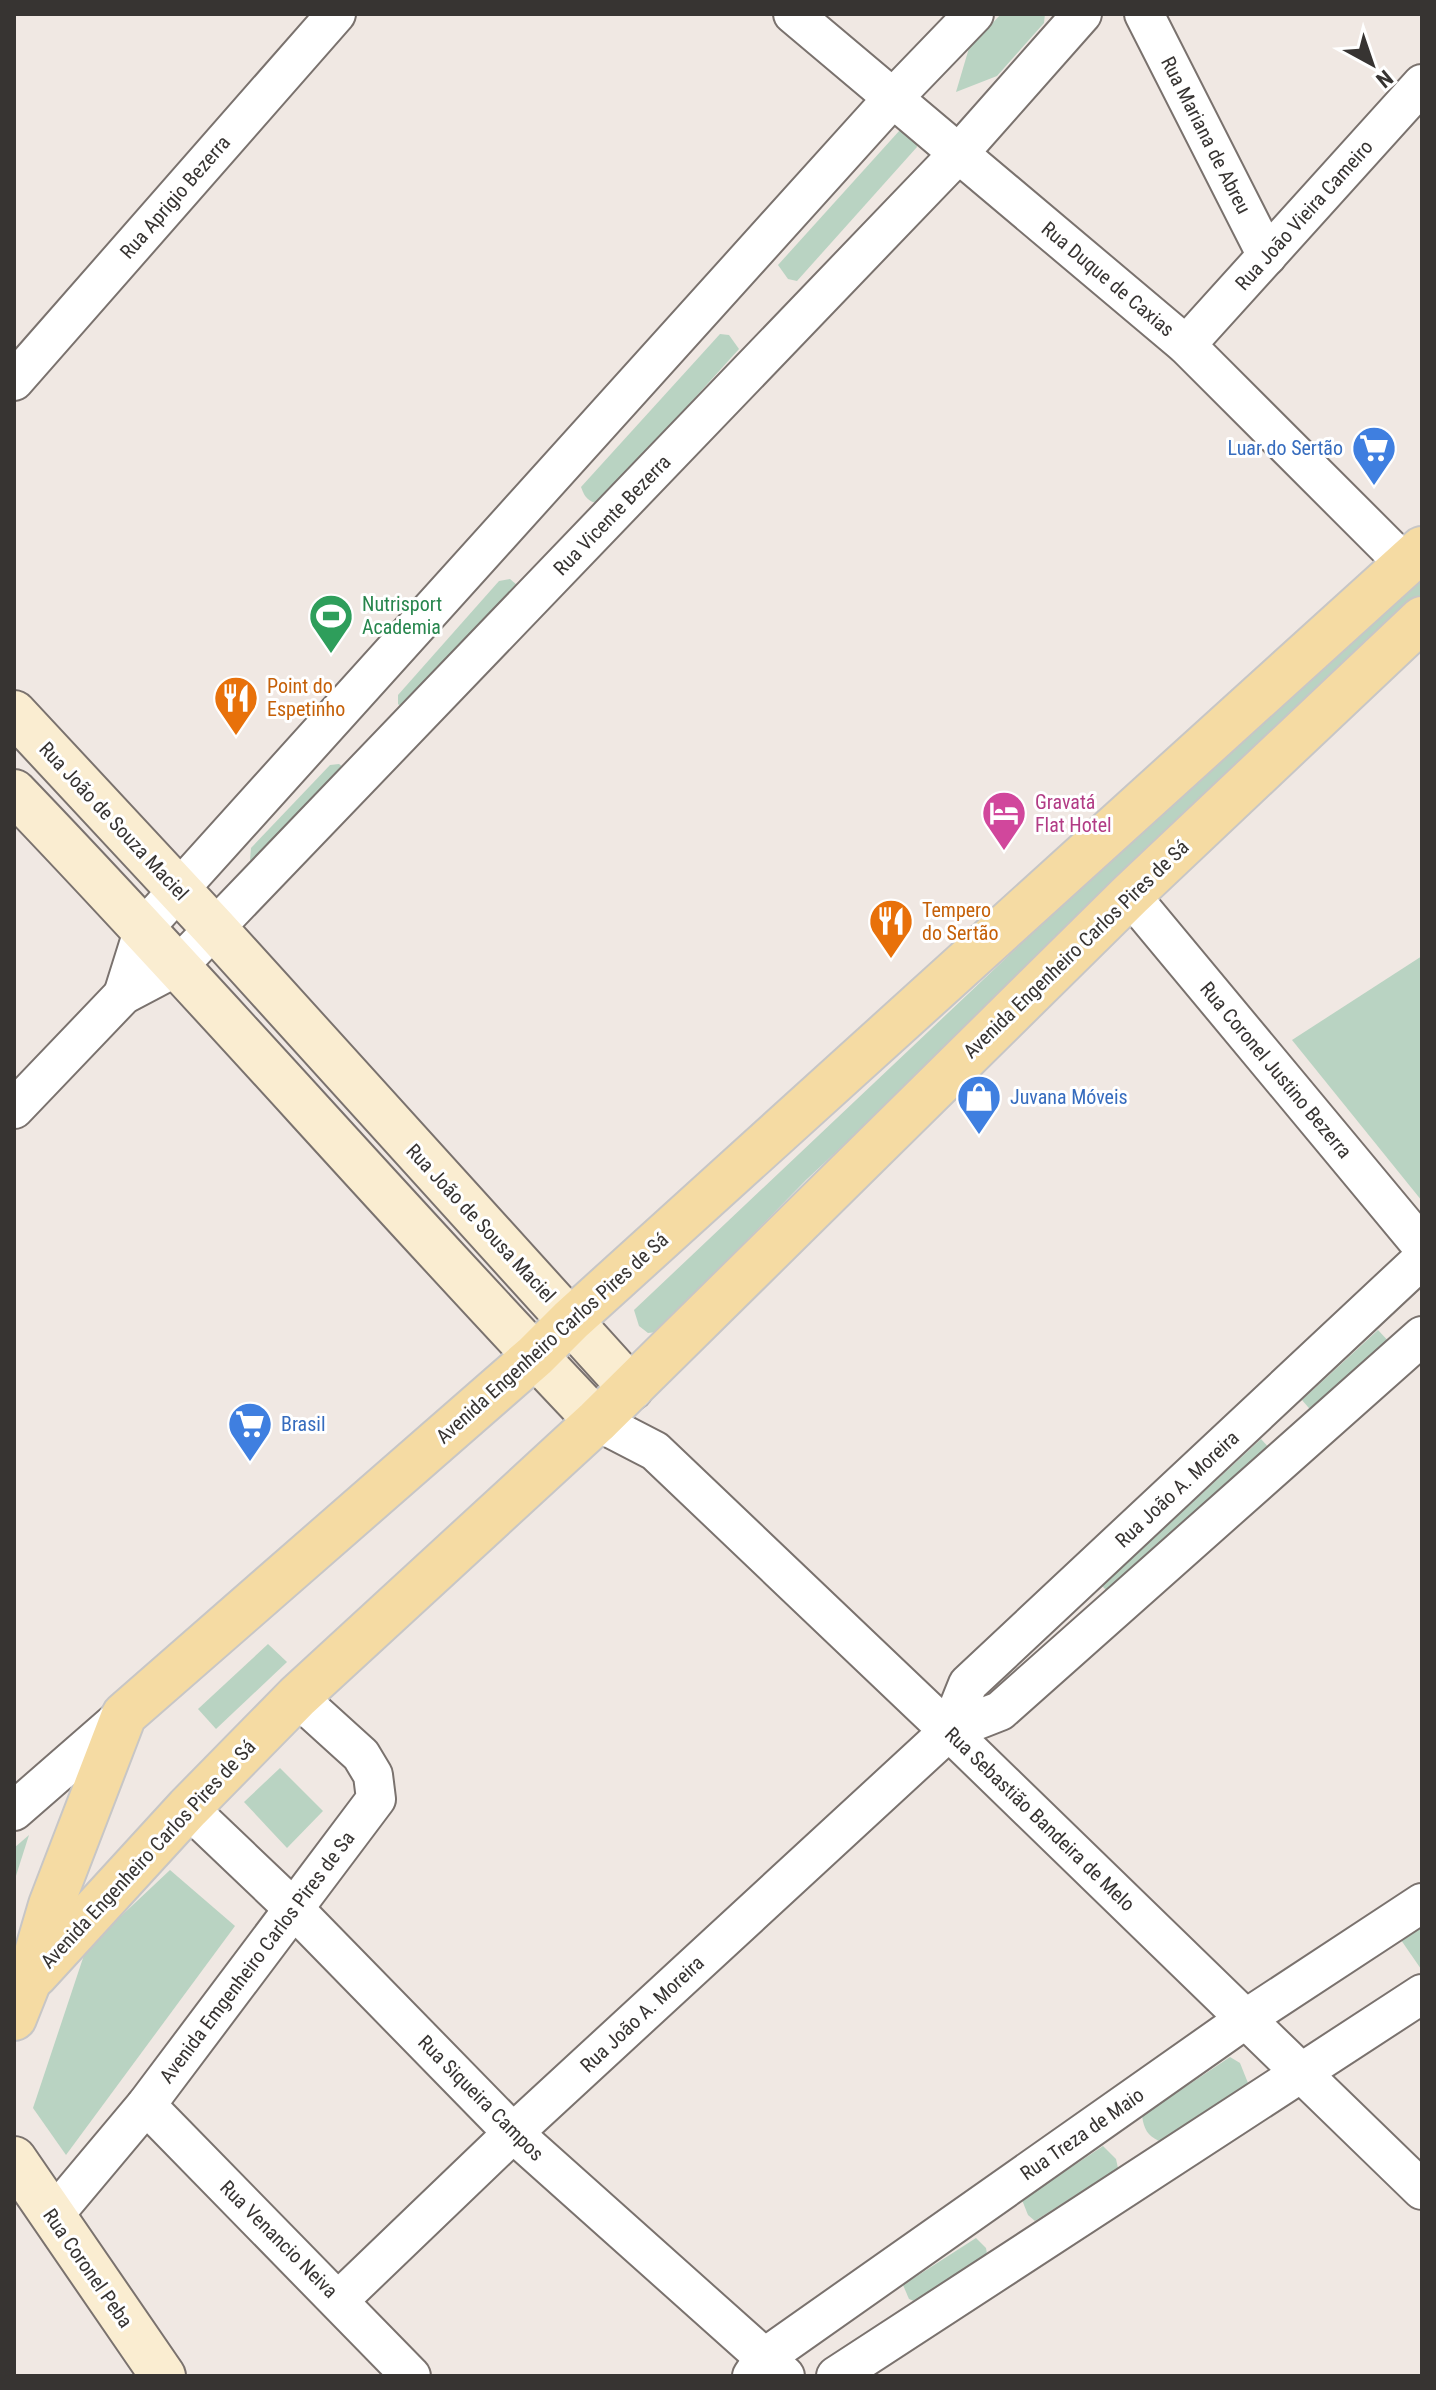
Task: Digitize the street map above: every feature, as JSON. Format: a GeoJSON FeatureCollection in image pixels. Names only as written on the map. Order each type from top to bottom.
{"type":"FeatureCollection","features":[{"type":"Feature","properties":{"kind":"main road","name":"Avenida Engenheiro Carlos Pires de Sá"},"geometry":{"type":"LineString","coordinates":[[21,2000],[51,1905],[124,1715],[535,1356],[571,1320],[1414,557]]}},
{"type":"Feature","properties":{"kind":"main road","name":"Avenida Engenheiro Carlos Pires de Sá"},"geometry":{"type":"LineString","coordinates":[[21,2000],[188,1808],[297,1697],[597,1421],[1130,895],[1416,635]]}},
{"type":"Feature","properties":{"kind":"street","name":"Rua Aprigio Bezerra"},"geometry":{"type":"LineString","coordinates":[[14,381],[336,14]]}},
{"type":"Feature","properties":{"kind":"street","name":"Rua Duque de Caxias"},"geometry":{"type":"LineString","coordinates":[[793,14],[1186,345],[1414,557]]}},
{"type":"Feature","properties":{"kind":"street","name":"Rua Vicente Bezerra"},"geometry":{"type":"LineString","coordinates":[[123,995],[144,928],[893,98],[974,14]]}},
{"type":"Feature","properties":{"kind":"street","name":"Rua Vicente Bezerra"},"geometry":{"type":"LineString","coordinates":[[14,1109],[123,995],[178,966],[215,929],[959,153],[1082,14]]}},
{"type":"Feature","properties":{"kind":"street","name":"Rua Mariana de Abreu"},"geometry":{"type":"LineString","coordinates":[[1144,14],[1267,256]]}},
{"type":"Feature","properties":{"kind":"street","name":"Rua Joāo Vieira Cameiro"},"geometry":{"type":"LineString","coordinates":[[1186,345],[1422,84]]}},
{"type":"Feature","properties":{"kind":"street","name":"Rua João de Souza Maciel"},"geometry":{"type":"LineString","coordinates":[[14,713],[215,929]]}},
{"type":"Feature","properties":{"kind":"street"},"geometry":{"type":"LineString","coordinates":[[14,792],[144,928],[597,1421],[655,1451]]}},
{"type":"Feature","properties":{"kind":"street","name":"Rua Coronel Justino Bezerra"},"geometry":{"type":"LineString","coordinates":[[1130,895],[1422,1246]]}},
{"type":"Feature","properties":{"kind":"street","name":"Rua João de Sousa Maciel"},"geometry":{"type":"LineString","coordinates":[[215,929],[631,1388],[655,1451]]}},
{"type":"Feature","properties":{"kind":"street","name":"Rua João A. Moreira"},"geometry":{"type":"LineString","coordinates":[[949,1731],[968,1684],[1422,1259]]}},
{"type":"Feature","properties":{"kind":"street","name":"Rua João A. Moreira"},"geometry":{"type":"LineString","coordinates":[[339,2300],[513,2133],[949,1731],[1000,1711],[1422,1336]]}},
{"type":"Feature","properties":{"kind":"street","name":"Rua Sebastião Bandeira de Melo"},"geometry":{"type":"LineString","coordinates":[[655,1451],[1247,2018],[1422,2190]]}},
{"type":"Feature","properties":{"kind":"street","name":"Avenida Emgenheiro Carlos Pires de Sa"},"geometry":{"type":"LineString","coordinates":[[52,2217],[146,2105],[376,1799],[373,1775],[361,1755],[297,1697]]}},
{"type":"Feature","properties":{"kind":"street"},"geometry":{"type":"LineString","coordinates":[[14,1811],[124,1715]]}},
{"type":"Feature","properties":{"kind":"street","name":"Rua Siqueira Campos"},"geometry":{"type":"LineString","coordinates":[[188,1808],[295,1910],[513,2133],[767,2370]]}},
{"type":"Feature","properties":{"kind":"street","name":"Rua Treza de Maio"},"geometry":{"type":"LineString","coordinates":[[767,2370],[1247,2018],[1422,1903]]}},
{"type":"Feature","properties":{"kind":"street"},"geometry":{"type":"LineString","coordinates":[[836,2376],[1422,1994]]}},
{"type":"Feature","properties":{"kind":"street","name":"Rua Venancio Neiva"},"geometry":{"type":"LineString","coordinates":[[146,2105],[411,2376]]}},
{"type":"Feature","properties":{"kind":"street","name":"Rua Coronel Peba"},"geometry":{"type":"LineString","coordinates":[[14,2159],[163,2376]]}},
{"type":"Feature","properties":{"kind":"green space"},"geometry":{"type":"Polygon","coordinates":[[[1001,14],[1045,14],[1044,23],[997,76],[956,92],[969,48],[1001,14]]]}},
{"type":"Feature","properties":{"kind":"green space"},"geometry":{"type":"Polygon","coordinates":[[[900,130],[915,138],[917,147],[797,281],[788,279],[778,265],[900,130]]]}},
{"type":"Feature","properties":{"kind":"green space"},"geometry":{"type":"Polygon","coordinates":[[[720,334],[729,335],[739,349],[599,504],[592,502],[581,487],[720,334]]]}},
{"type":"Feature","properties":{"kind":"green space"},"geometry":{"type":"Polygon","coordinates":[[[510,579],[517,585],[519,595],[408,713],[398,704],[398,695],[499,581],[510,579]]]}},
{"type":"Feature","properties":{"kind":"green space"},"geometry":{"type":"Polygon","coordinates":[[[1422,580],[1422,605],[806,1180],[657,1332],[648,1333],[639,1326],[634,1310],[1115,855],[1422,580]]]}},
{"type":"Feature","properties":{"kind":"green space"},"geometry":{"type":"Polygon","coordinates":[[[339,764],[348,771],[260,869],[250,860],[251,848],[330,765],[339,764]]]}},
{"type":"Feature","properties":{"kind":"green space"},"geometry":{"type":"Polygon","coordinates":[[[1422,956],[1422,1201],[1292,1040],[1422,956]]]}},
{"type":"Feature","properties":{"kind":"green space"},"geometry":{"type":"Polygon","coordinates":[[[1378,1330],[1391,1344],[1314,1414],[1302,1400],[1378,1330]]]}},
{"type":"Feature","properties":{"kind":"green space"},"geometry":{"type":"Polygon","coordinates":[[[1261,1439],[1271,1450],[1111,1595],[1102,1586],[1261,1439]]]}},
{"type":"Feature","properties":{"kind":"green space"},"geometry":{"type":"Polygon","coordinates":[[[268,1644],[287,1662],[216,1729],[198,1709],[268,1644]]]}},
{"type":"Feature","properties":{"kind":"green space"},"geometry":{"type":"Polygon","coordinates":[[[280,1768],[323,1811],[287,1848],[244,1802],[280,1768]]]}},
{"type":"Feature","properties":{"kind":"green space"},"geometry":{"type":"Polygon","coordinates":[[[29,1835],[14,1882],[14,1848],[29,1835]]]}},
{"type":"Feature","properties":{"kind":"green space"},"geometry":{"type":"Polygon","coordinates":[[[170,1870],[235,1926],[66,2155],[33,2108],[86,1949],[170,1870]]]}},
{"type":"Feature","properties":{"kind":"green space"},"geometry":{"type":"Polygon","coordinates":[[[1422,1926],[1422,1969],[1421,1969],[1401,1940],[1422,1926]]]}},
{"type":"Feature","properties":{"kind":"green space"},"geometry":{"type":"Polygon","coordinates":[[[1230,2057],[1240,2063],[1248,2083],[1159,2141],[1149,2134],[1142,2116],[1230,2057]]]}},
{"type":"Feature","properties":{"kind":"green space"},"geometry":{"type":"Polygon","coordinates":[[[1103,2146],[1116,2159],[1118,2168],[1035,2221],[1028,2215],[1022,2200],[1103,2146]]]}},
{"type":"Feature","properties":{"kind":"green space"},"geometry":{"type":"Polygon","coordinates":[[[976,2238],[986,2248],[987,2254],[914,2301],[909,2299],[903,2285],[976,2238]]]}},
{"type":"Feature","properties":{"kind":"place","name":"Luar do Sertão"},"geometry":{"type":"Point","coordinates":[1374,487]}},
{"type":"Feature","properties":{"kind":"place","name":"Nutrisport Academia"},"geometry":{"type":"Point","coordinates":[331,655]}},
{"type":"Feature","properties":{"kind":"place","name":"Point do Espetinho"},"geometry":{"type":"Point","coordinates":[236,737]}},
{"type":"Feature","properties":{"kind":"place","name":"Gravatá Flat Hotel"},"geometry":{"type":"Point","coordinates":[1004,852]}},
{"type":"Feature","properties":{"kind":"place","name":"Tempero do Sertão"},"geometry":{"type":"Point","coordinates":[891,960]}},
{"type":"Feature","properties":{"kind":"place","name":"Juvana Móveis"},"geometry":{"type":"Point","coordinates":[979,1136]}},
{"type":"Feature","properties":{"kind":"place","name":"Brasil"},"geometry":{"type":"Point","coordinates":[250,1463]}}]}
